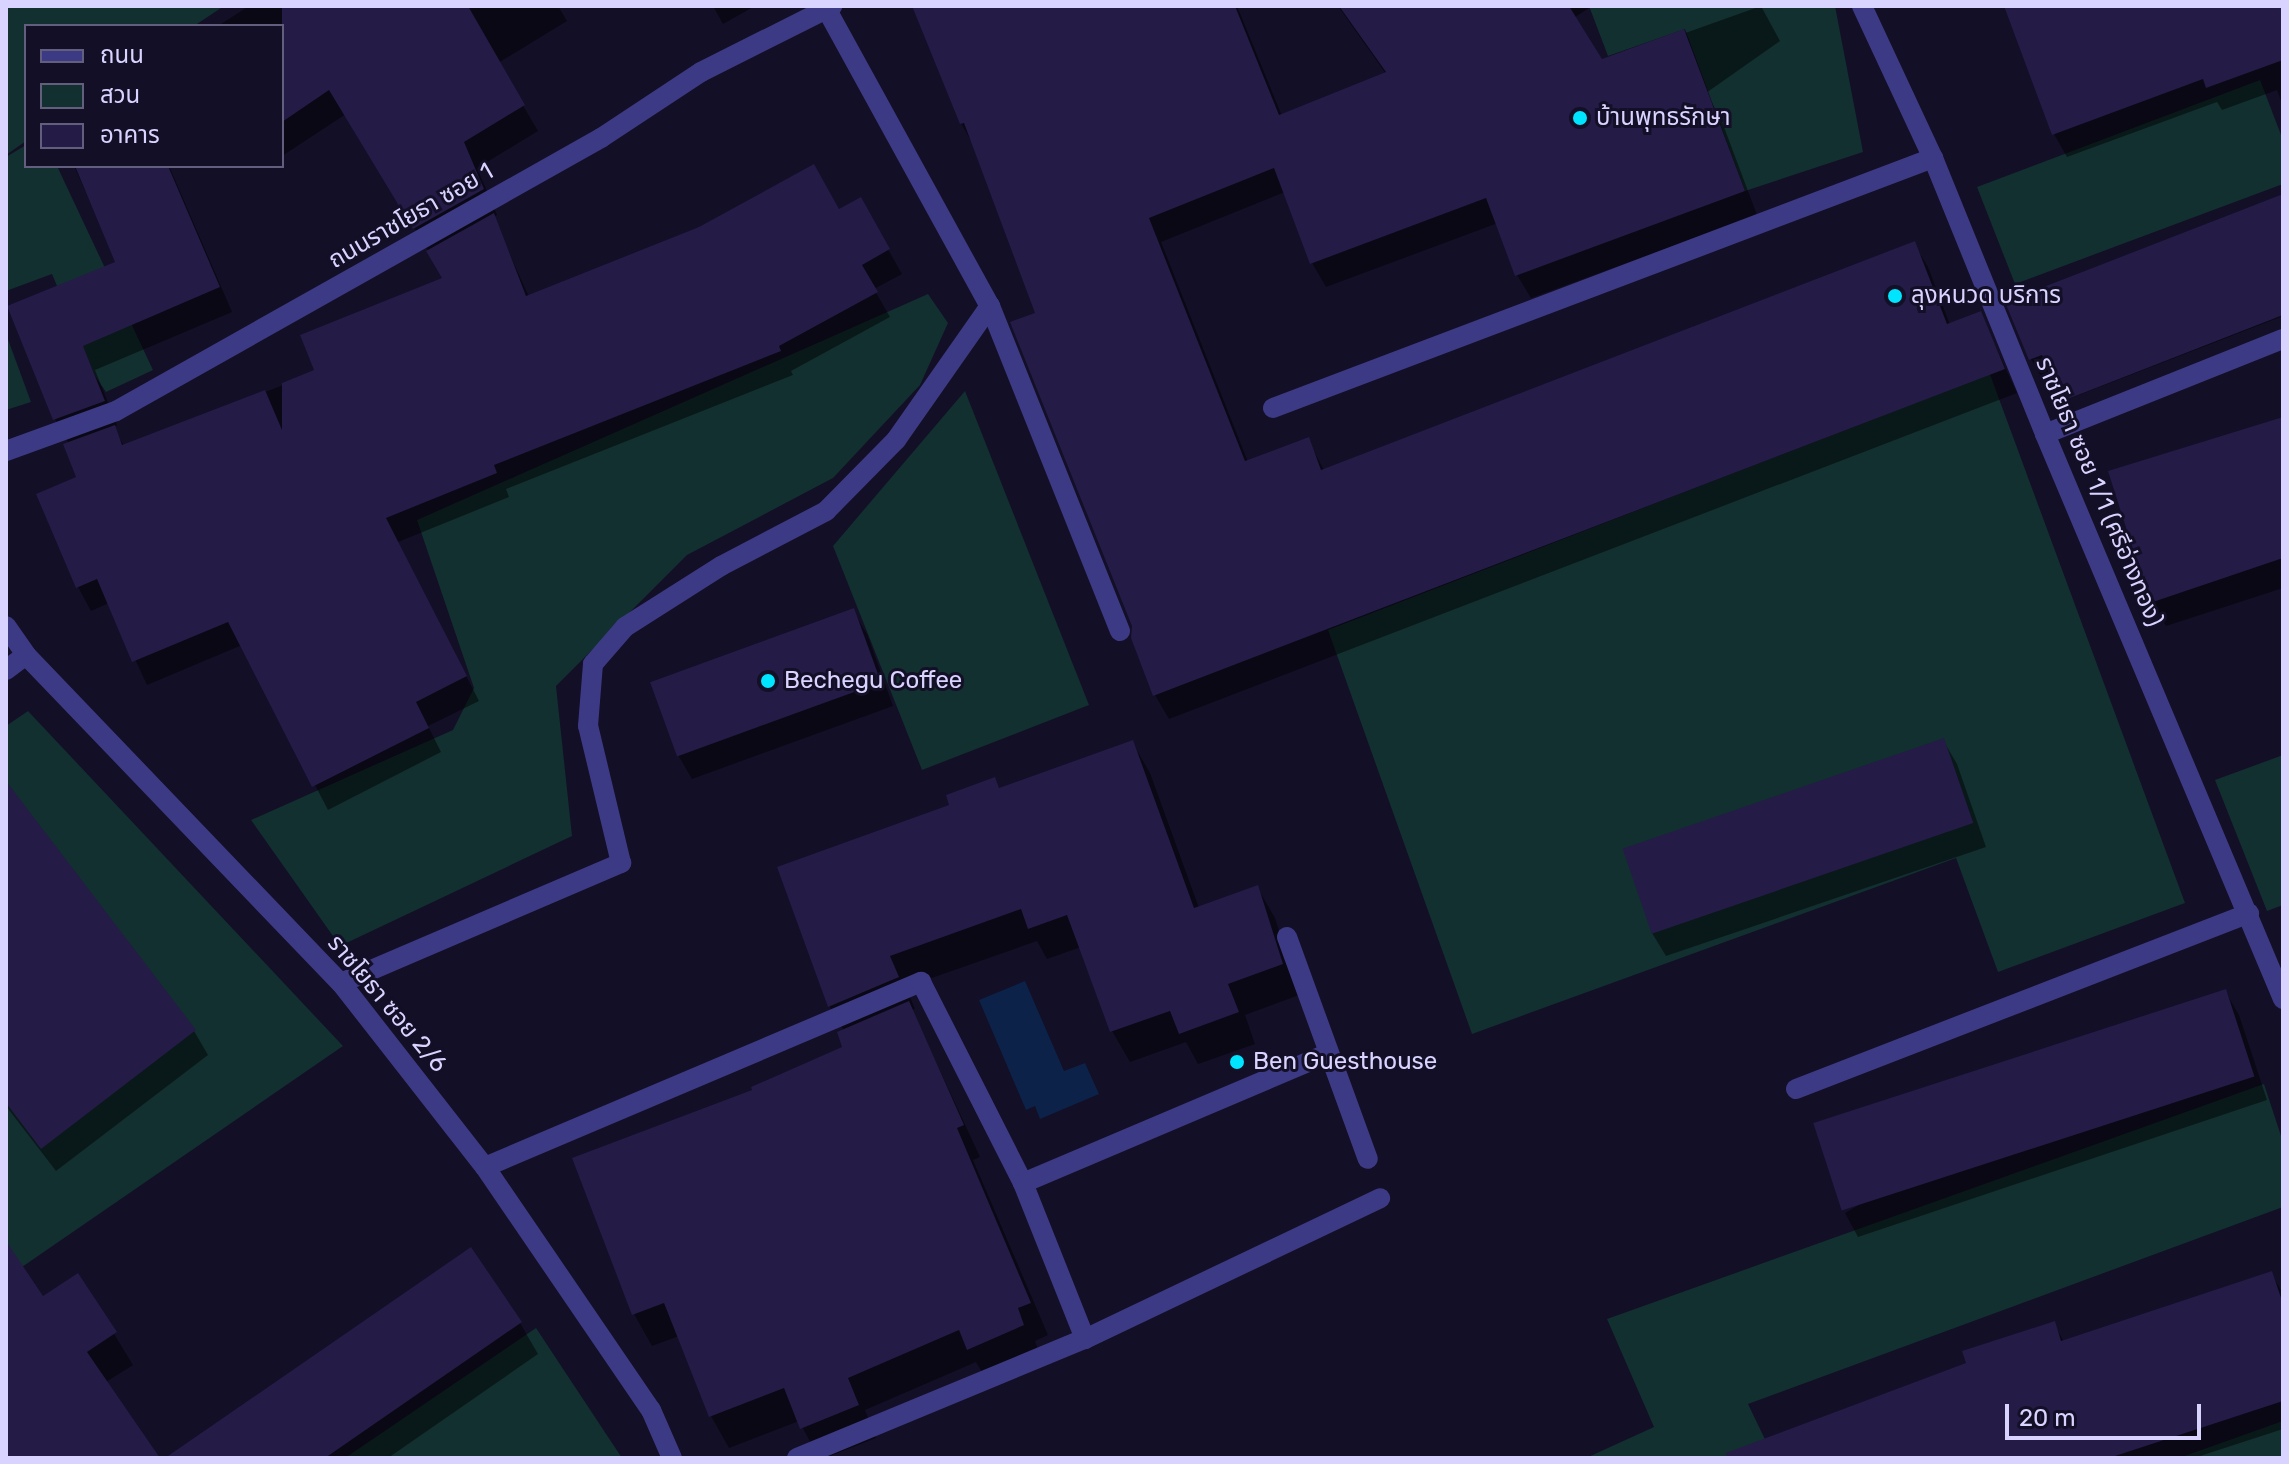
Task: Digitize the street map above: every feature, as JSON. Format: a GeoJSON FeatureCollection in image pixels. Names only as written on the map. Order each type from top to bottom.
{"type":"FeatureCollection","features":[{"type":"Feature","properties":{"kind":"street","name":"ราชโยธา ซอย 1/1 (ศรีอ่างทอง)"},"geometry":{"type":"LineString","coordinates":[[1862,6],[1933,158],[2045,434],[2283,999]]}},
{"type":"Feature","properties":{"kind":"street"},"geometry":{"type":"LineString","coordinates":[[830,8],[990,306],[1120,631]]}},
{"type":"Feature","properties":{"kind":"street","name":"ถนนราชโยธา ซอย 1"},"geometry":{"type":"LineString","coordinates":[[6,451],[116,411],[601,138],[701,72],[830,8]]}},
{"type":"Feature","properties":{"kind":"street"},"geometry":{"type":"LineString","coordinates":[[1273,408],[1933,158]]}},
{"type":"Feature","properties":{"kind":"street"},"geometry":{"type":"LineString","coordinates":[[341,983],[621,863],[588,726],[593,664],[625,627],[721,566],[826,511],[896,440],[990,306]]}},
{"type":"Feature","properties":{"kind":"street"},"geometry":{"type":"LineString","coordinates":[[2045,434],[2283,339]]}},
{"type":"Feature","properties":{"kind":"street","name":"ราชโยธา ซอย 2/6"},"geometry":{"type":"LineString","coordinates":[[6,626],[26,655],[341,983],[485,1167],[651,1410],[672,1458]]}},
{"type":"Feature","properties":{"kind":"street"},"geometry":{"type":"LineString","coordinates":[[6,670],[26,655]]}},
{"type":"Feature","properties":{"kind":"street"},"geometry":{"type":"LineString","coordinates":[[1796,1089],[2249,913]]}},
{"type":"Feature","properties":{"kind":"street"},"geometry":{"type":"LineString","coordinates":[[1287,937],[1368,1159]]}},
{"type":"Feature","properties":{"kind":"street"},"geometry":{"type":"LineString","coordinates":[[485,1167],[921,982],[1023,1183],[1085,1339]]}},
{"type":"Feature","properties":{"kind":"street"},"geometry":{"type":"LineString","coordinates":[[1023,1183],[1329,1053]]}},
{"type":"Feature","properties":{"kind":"street"},"geometry":{"type":"LineString","coordinates":[[797,1458],[1085,1339],[1380,1198]]}},
{"type":"Feature","properties":{"kind":"green space"},"geometry":{"type":"Polygon","coordinates":[[[6,6],[224,6],[197,24],[24,24],[24,142],[6,155],[6,6]]]}},
{"type":"Feature","properties":{"kind":"green space"},"geometry":{"type":"Polygon","coordinates":[[[1589,6],[1835,6],[1863,152],[1745,191],[1685,29],[1608,56],[1589,6]]]}},
{"type":"Feature","properties":{"kind":"green space"},"geometry":{"type":"Polygon","coordinates":[[[2260,80],[2283,140],[2283,184],[2015,284],[1977,187],[2260,80]]]}},
{"type":"Feature","properties":{"kind":"green space"},"geometry":{"type":"Polygon","coordinates":[[[24,146],[24,168],[58,168],[153,370],[106,392],[95,376],[52,274],[6,291],[6,157],[24,146]]]}},
{"type":"Feature","properties":{"kind":"green space"},"geometry":{"type":"Polygon","coordinates":[[[928,294],[948,323],[920,385],[833,478],[687,555],[556,686],[572,836],[340,946],[251,820],[453,730],[474,688],[417,520],[928,294]]]}},
{"type":"Feature","properties":{"kind":"green space"},"geometry":{"type":"Polygon","coordinates":[[[6,334],[31,402],[6,410],[6,334]]]}},
{"type":"Feature","properties":{"kind":"green space"},"geometry":{"type":"Polygon","coordinates":[[[1988,369],[2185,903],[1998,972],[1956,858],[1472,1034],[1328,630],[1969,382],[1988,369]]]}},
{"type":"Feature","properties":{"kind":"green space"},"geometry":{"type":"Polygon","coordinates":[[[965,391],[1089,705],[922,770],[833,546],[965,391]]]}},
{"type":"Feature","properties":{"kind":"green space"},"geometry":{"type":"Polygon","coordinates":[[[28,711],[343,1046],[6,1278],[6,726],[28,711]]]}},
{"type":"Feature","properties":{"kind":"green space"},"geometry":{"type":"Polygon","coordinates":[[[2283,755],[2283,905],[2267,911],[2215,780],[2283,755]]]}},
{"type":"Feature","properties":{"kind":"green space"},"geometry":{"type":"Polygon","coordinates":[[[2264,1084],[2283,1142],[2283,1207],[1748,1404],[1774,1458],[1586,1458],[1654,1427],[1607,1319],[2264,1084]]]}},
{"type":"Feature","properties":{"kind":"green space"},"geometry":{"type":"Polygon","coordinates":[[[536,1328],[622,1458],[345,1458],[536,1328]]]}},
{"type":"Feature","properties":{"kind":"green space"},"geometry":{"type":"Polygon","coordinates":[[[2283,1421],[2283,1458],[2179,1458],[2280,1422],[2283,1421]]]}},
{"type":"Feature","properties":{"kind":"water"},"geometry":{"type":"Polygon","coordinates":[[[1025,981],[1064,1071],[1085,1063],[1099,1094],[1040,1119],[1035,1106],[1026,1110],[979,1000],[1025,981]]]}},
{"type":"Feature","properties":{"kind":"building"},"geometry":{"type":"Polygon","coordinates":[[[282,6],[468,6],[525,105],[464,142],[484,189],[413,229],[329,90],[284,121],[282,6]]]}},
{"type":"Feature","properties":{"kind":"building"},"geometry":{"type":"Polygon","coordinates":[[[912,6],[1235,6],[1279,115],[1386,72],[1339,6],[1569,6],[1602,59],[1684,29],[1745,191],[1515,276],[1486,198],[1310,264],[1274,168],[1149,218],[1245,461],[1309,437],[1321,470],[1915,241],[1947,324],[1981,311],[2005,369],[1153,696],[1131,638],[1132,626],[1010,322],[1035,313],[964,123],[960,124],[912,6]]]}},
{"type":"Feature","properties":{"kind":"building"},"geometry":{"type":"Polygon","coordinates":[[[2004,6],[2283,6],[2283,60],[2206,88],[2203,79],[2052,135],[2004,6]]]}},
{"type":"Feature","properties":{"kind":"building"},"geometry":{"type":"Polygon","coordinates":[[[814,164],[839,209],[861,197],[890,249],[862,265],[878,292],[779,346],[781,351],[494,465],[497,473],[386,518],[467,676],[416,702],[429,728],[312,787],[228,622],[132,662],[97,579],[76,588],[36,494],[76,477],[63,444],[115,425],[122,445],[265,390],[282,430],[282,383],[314,370],[300,335],[442,278],[426,251],[494,213],[526,296],[699,227],[814,164]]]}},
{"type":"Feature","properties":{"kind":"building"},"geometry":{"type":"Polygon","coordinates":[[[76,168],[169,168],[220,287],[83,346],[105,401],[53,420],[7,306],[115,262],[76,168]]]}},
{"type":"Feature","properties":{"kind":"building"},"geometry":{"type":"Polygon","coordinates":[[[2283,194],[2283,315],[2060,402],[2042,355],[2029,360],[2005,302],[2283,194]]]}},
{"type":"Feature","properties":{"kind":"building"},"geometry":{"type":"Polygon","coordinates":[[[2283,417],[2283,558],[2150,603],[2108,471],[2283,417]]]}},
{"type":"Feature","properties":{"kind":"building"},"geometry":{"type":"Polygon","coordinates":[[[854,608],[881,682],[677,756],[650,682],[854,608]]]}},
{"type":"Feature","properties":{"kind":"building"},"geometry":{"type":"Polygon","coordinates":[[[1944,738],[1973,823],[1652,934],[1623,849],[1944,738]]]}},
{"type":"Feature","properties":{"kind":"building"},"geometry":{"type":"Polygon","coordinates":[[[1133,740],[1194,908],[1258,885],[1283,964],[1228,984],[1239,1012],[1179,1034],[1170,1011],[1110,1032],[1067,915],[1028,929],[1021,909],[890,956],[899,977],[828,1007],[777,867],[949,805],[946,795],[995,777],[999,788],[1133,740]]]}},
{"type":"Feature","properties":{"kind":"building"},"geometry":{"type":"Polygon","coordinates":[[[6,781],[196,1030],[41,1149],[6,1103],[6,781]]]}},
{"type":"Feature","properties":{"kind":"building"},"geometry":{"type":"Polygon","coordinates":[[[2226,989],[2254,1076],[1842,1211],[1813,1123],[2226,989]]]}},
{"type":"Feature","properties":{"kind":"building"},"geometry":{"type":"Polygon","coordinates":[[[909,1001],[964,1125],[957,1128],[1031,1303],[1018,1308],[1024,1325],[967,1350],[959,1330],[848,1378],[859,1405],[800,1429],[784,1388],[709,1417],[664,1303],[632,1315],[572,1158],[752,1090],[751,1087],[842,1047],[837,1032],[909,1001]]]}},
{"type":"Feature","properties":{"kind":"building"},"geometry":{"type":"Polygon","coordinates":[[[6,1241],[43,1296],[78,1273],[117,1332],[87,1352],[160,1458],[6,1458],[6,1241]]]}},
{"type":"Feature","properties":{"kind":"building"},"geometry":{"type":"Polygon","coordinates":[[[471,1247],[522,1322],[325,1458],[165,1458],[471,1247]]]}},
{"type":"Feature","properties":{"kind":"building"},"geometry":{"type":"Polygon","coordinates":[[[2272,1271],[2283,1304],[2283,1401],[2109,1458],[1727,1458],[1726,1453],[1966,1363],[1962,1351],[2055,1321],[2061,1341],[2272,1271]]]}},
{"type":"Feature","properties":{"kind":"place","name":"บ้านพุทธรักษา"},"geometry":{"type":"Point","coordinates":[1580,118]}},
{"type":"Feature","properties":{"kind":"place","name":"ลุงหนวด บริการ"},"geometry":{"type":"Point","coordinates":[1895,296]}},
{"type":"Feature","properties":{"kind":"place","name":"Bechegu Coffee"},"geometry":{"type":"Point","coordinates":[768,681]}},
{"type":"Feature","properties":{"kind":"place","name":"Ben Guesthouse"},"geometry":{"type":"Point","coordinates":[1237,1062]}}]}
